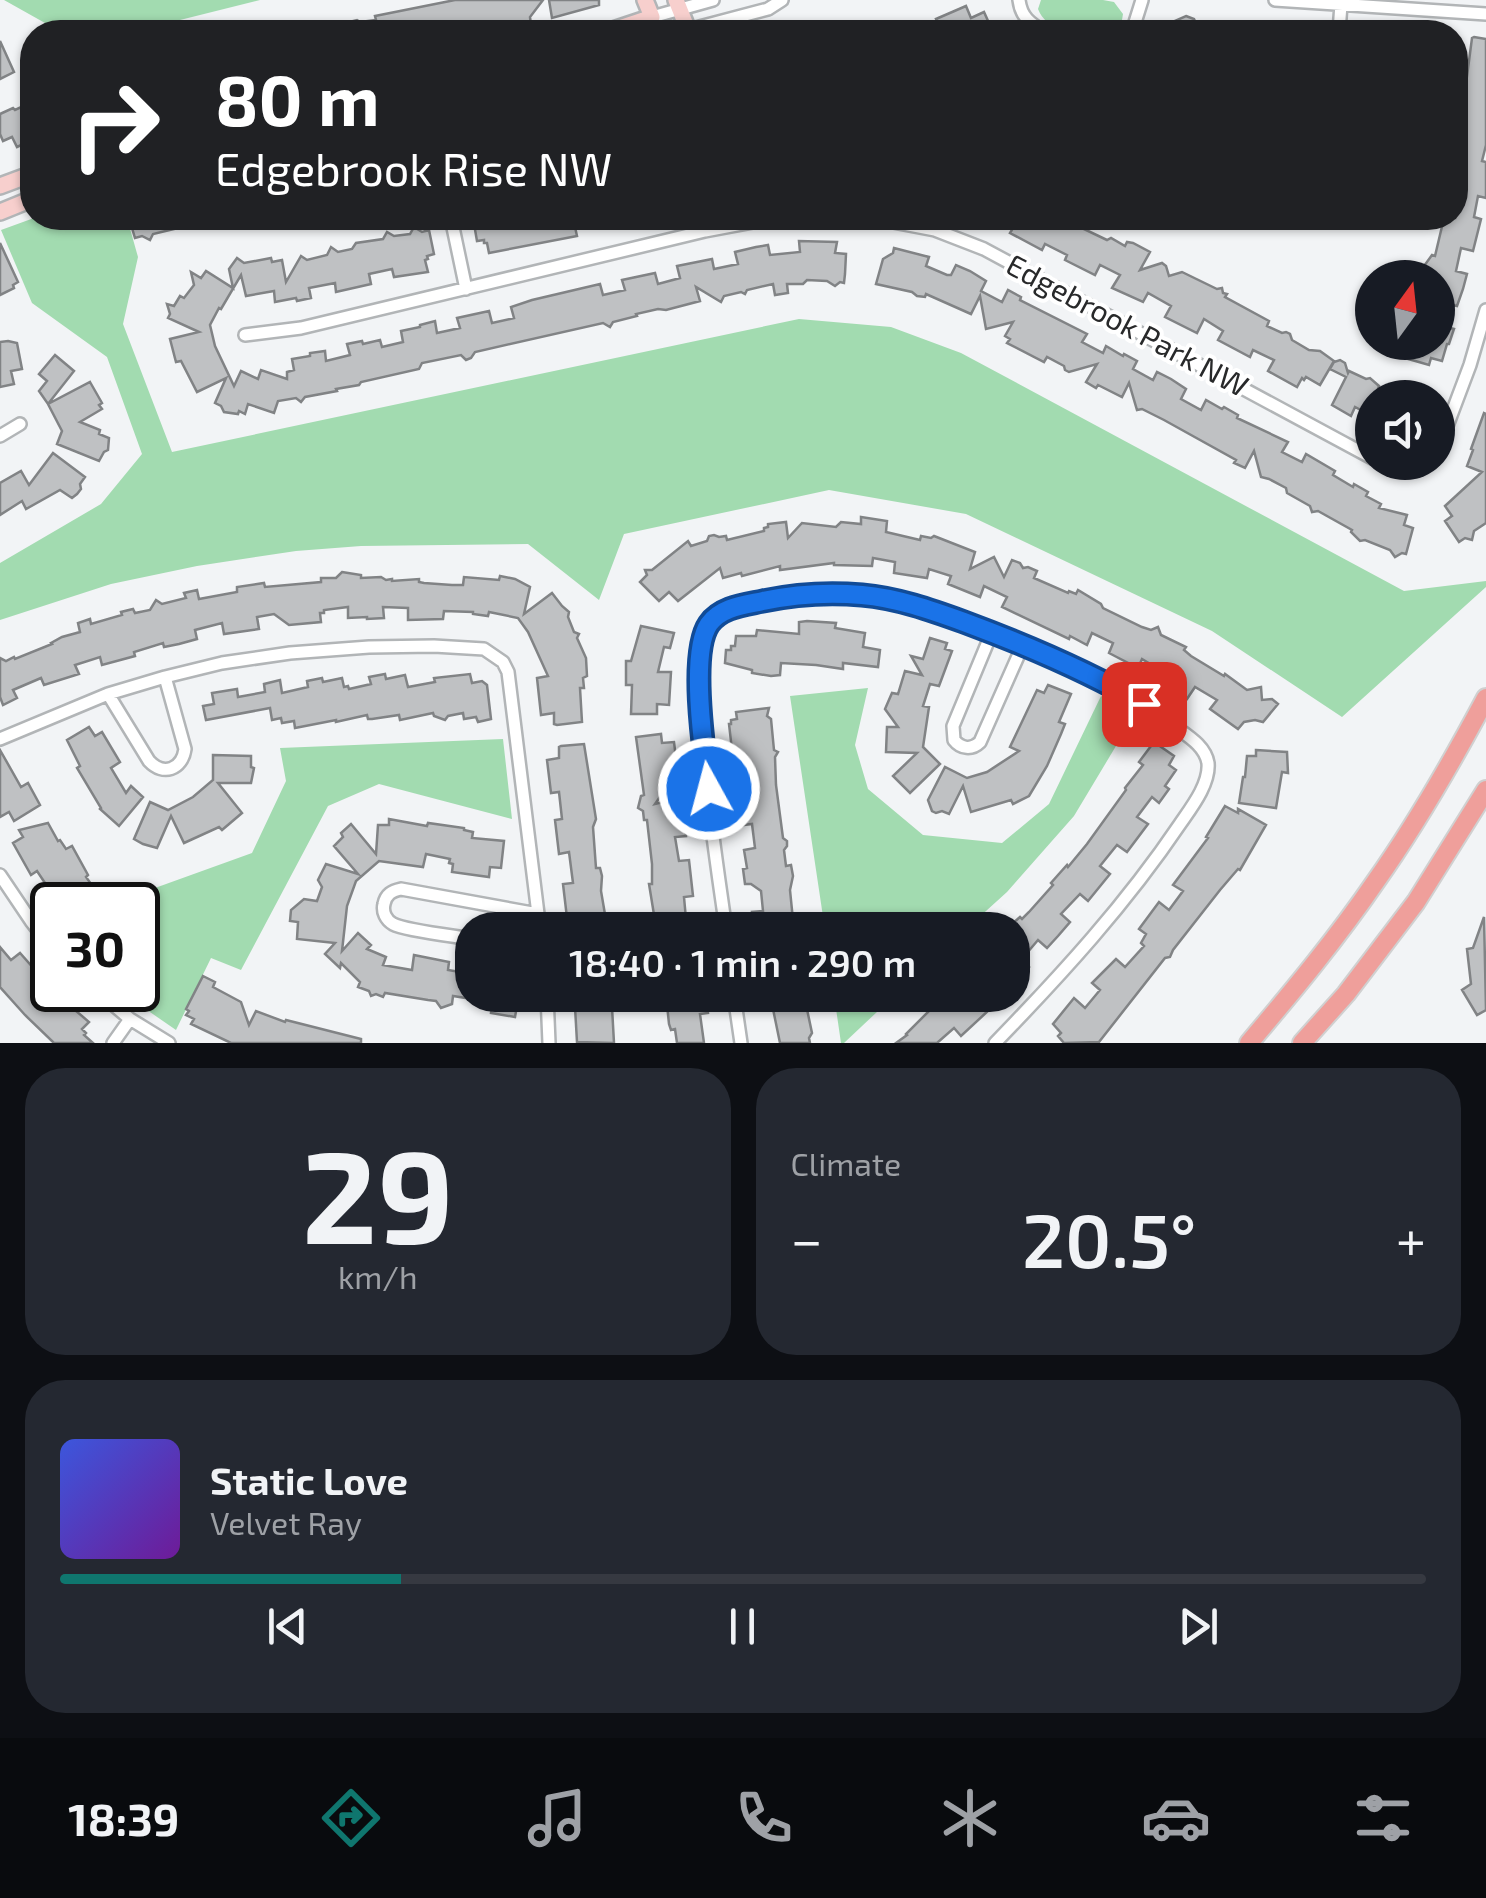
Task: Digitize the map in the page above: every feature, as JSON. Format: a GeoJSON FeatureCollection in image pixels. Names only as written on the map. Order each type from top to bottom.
{"type":"FeatureCollection","features":[{"type":"Feature","properties":{"kind":"main road"},"geometry":{"type":"LineString","coordinates":[[1248,1043],[1306,976],[1377,880],[1452,763],[1486,698]]}},
{"type":"Feature","properties":{"kind":"main road"},"geometry":{"type":"LineString","coordinates":[[1302,1043],[1346,994],[1416,902],[1486,790]]}},
{"type":"Feature","properties":{"kind":"street"},"geometry":{"type":"LineString","coordinates":[[645,0],[666,14],[712,0]]}},
{"type":"Feature","properties":{"kind":"street"},"geometry":{"type":"LineString","coordinates":[[724,20],[782,0]]}},
{"type":"Feature","properties":{"kind":"street"},"geometry":{"type":"LineString","coordinates":[[1275,0],[1486,14]]}},
{"type":"Feature","properties":{"kind":"street"},"geometry":{"type":"LineString","coordinates":[[1340,20],[1341,4]]}},
{"type":"Feature","properties":{"kind":"street"},"geometry":{"type":"LineString","coordinates":[[0,189],[4,210]]}},
{"type":"Feature","properties":{"kind":"street"},"geometry":{"type":"LineString","coordinates":[[454,230],[466,289]]}},
{"type":"Feature","properties":{"kind":"street"},"geometry":{"type":"LineString","coordinates":[[245,335],[300,328],[710,230]]}},
{"type":"Feature","properties":{"kind":"street","name":"Edgebrook Park NW"},"geometry":{"type":"LineString","coordinates":[[935,230],[984,249],[1355,449]]}},
{"type":"Feature","properties":{"kind":"street"},"geometry":{"type":"LineString","coordinates":[[1455,405],[1486,310]]}},
{"type":"Feature","properties":{"kind":"street"},"geometry":{"type":"LineString","coordinates":[[0,436],[20,424]]}},
{"type":"Feature","properties":{"kind":"street"},"geometry":{"type":"LineString","coordinates":[[724,912],[699,713],[704,633],[716,616],[728,609],[798,594],[848,594],[906,603],[992,632],[1086,673],[1144,704],[1199,746],[1208,772],[1191,807],[1122,905],[995,1043]]}},
{"type":"Feature","properties":{"kind":"street"},"geometry":{"type":"LineString","coordinates":[[992,632],[952,731],[961,746],[971,748],[980,742],[1024,645]]}},
{"type":"Feature","properties":{"kind":"street"},"geometry":{"type":"LineString","coordinates":[[0,738],[108,694],[222,662],[328,648],[484,649],[503,662],[508,672],[538,912]]}},
{"type":"Feature","properties":{"kind":"street"},"geometry":{"type":"LineString","coordinates":[[108,694],[149,760],[168,770],[179,765],[184,749],[165,677]]}},
{"type":"Feature","properties":{"kind":"street"},"geometry":{"type":"LineString","coordinates":[[0,875],[30,920]]}},
{"type":"Feature","properties":{"kind":"street"},"geometry":{"type":"LineString","coordinates":[[455,936],[396,925],[384,913],[384,902],[390,893],[401,889],[527,912]]}},
{"type":"Feature","properties":{"kind":"street"},"geometry":{"type":"LineString","coordinates":[[122,1012],[168,1043]]}},
{"type":"Feature","properties":{"kind":"street"},"geometry":{"type":"LineString","coordinates":[[548,1012],[549,1043]]}},
{"type":"Feature","properties":{"kind":"street"},"geometry":{"type":"LineString","coordinates":[[736,1012],[741,1043]]}},
{"type":"Feature","properties":{"kind":"street"},"geometry":{"type":"LineString","coordinates":[[113,1043],[130,1019]]}},
{"type":"Feature","properties":{"kind":"street"},"geometry":{"type":"LineString","coordinates":[[138,1043],[146,1030]]}},
{"type":"Feature","properties":{"kind":"green space"},"geometry":{"type":"Polygon","coordinates":[[[4,0],[260,0],[180,20],[40,20],[4,0]]]}},
{"type":"Feature","properties":{"kind":"green space"},"geometry":{"type":"Polygon","coordinates":[[[1041,0],[1103,0],[1114,2],[1123,14],[1122,20],[1045,20],[1038,9],[1041,0]]]}},
{"type":"Feature","properties":{"kind":"green space"},"geometry":{"type":"Polygon","coordinates":[[[20,223],[20,230],[130,230],[138,257],[123,324],[172,452],[799,319],[891,327],[961,353],[1404,591],[1486,581],[1486,587],[1342,717],[1212,631],[966,514],[829,490],[624,534],[599,600],[528,544],[361,546],[197,566],[111,584],[0,620],[0,563],[101,504],[142,454],[107,357],[32,303],[1,230],[20,223]]]}},
{"type":"Feature","properties":{"kind":"green space"},"geometry":{"type":"Polygon","coordinates":[[[868,688],[855,745],[868,789],[923,835],[1002,843],[1049,804],[1101,696],[1134,716],[1074,816],[985,912],[822,912],[790,696],[868,688]]]}},
{"type":"Feature","properties":{"kind":"green space"},"geometry":{"type":"Polygon","coordinates":[[[503,739],[512,819],[379,784],[328,806],[241,970],[211,958],[176,1030],[150,1012],[160,1012],[160,886],[252,853],[286,781],[280,748],[503,739]]]}},
{"type":"Feature","properties":{"kind":"green space"},"geometry":{"type":"Polygon","coordinates":[[[836,1012],[877,1012],[844,1043],[836,1012]]]}},
{"type":"Feature","properties":{"kind":"building"},"geometry":{"type":"Polygon","coordinates":[[[455,0],[543,0],[530,20],[376,20],[375,16],[455,0]]]}},
{"type":"Feature","properties":{"kind":"building"},"geometry":{"type":"Polygon","coordinates":[[[549,0],[599,0],[599,5],[552,18],[549,0]]]}},
{"type":"Feature","properties":{"kind":"building"},"geometry":{"type":"Polygon","coordinates":[[[966,6],[971,18],[984,12],[988,20],[936,20],[966,6]]]}},
{"type":"Feature","properties":{"kind":"building"},"geometry":{"type":"Polygon","coordinates":[[[1472,38],[1486,39],[1486,145],[1482,161],[1486,162],[1486,198],[1478,196],[1474,217],[1481,219],[1473,251],[1461,248],[1456,271],[1467,274],[1457,306],[1455,260],[1428,260],[1435,256],[1441,230],[1468,230],[1468,68],[1472,38]]]}},
{"type":"Feature","properties":{"kind":"building"},"geometry":{"type":"Polygon","coordinates":[[[0,41],[14,72],[0,79],[0,41]]]}},
{"type":"Feature","properties":{"kind":"building"},"geometry":{"type":"Polygon","coordinates":[[[20,108],[17,147],[12,137],[3,141],[0,134],[0,114],[20,108]]]}},
{"type":"Feature","properties":{"kind":"building"},"geometry":{"type":"Polygon","coordinates":[[[133,230],[170,230],[153,234],[150,240],[135,238],[133,230]]]}},
{"type":"Feature","properties":{"kind":"building"},"geometry":{"type":"Polygon","coordinates":[[[412,230],[429,230],[434,254],[425,260],[428,272],[394,277],[392,269],[369,274],[371,284],[336,292],[335,283],[309,288],[311,298],[275,302],[274,291],[246,296],[241,275],[221,309],[219,308],[210,325],[215,346],[234,386],[241,371],[258,379],[261,370],[287,379],[287,372],[294,370],[292,359],[310,353],[325,351],[326,361],[350,355],[347,344],[380,340],[382,347],[403,342],[401,331],[435,321],[437,333],[460,328],[457,318],[489,311],[492,323],[514,318],[511,307],[532,300],[600,284],[603,295],[625,290],[622,280],[655,273],[658,284],[680,278],[677,266],[712,259],[714,269],[738,264],[735,252],[756,247],[768,245],[770,255],[800,252],[799,241],[837,242],[835,253],[846,254],[844,283],[835,286],[827,281],[807,280],[803,284],[787,284],[788,293],[775,295],[773,284],[747,290],[745,294],[724,296],[721,302],[696,287],[700,301],[636,314],[613,322],[610,327],[603,323],[475,352],[466,360],[461,355],[422,363],[419,369],[305,397],[301,402],[296,398],[278,401],[274,413],[248,404],[245,414],[224,412],[215,403],[226,378],[197,392],[181,361],[176,362],[170,339],[199,332],[168,318],[167,304],[174,306],[194,285],[191,272],[201,278],[206,271],[233,288],[229,269],[237,258],[244,263],[271,258],[272,262],[282,260],[286,282],[301,256],[307,260],[327,255],[331,247],[338,252],[352,249],[356,243],[383,239],[387,232],[394,236],[410,234],[412,230]]]}},
{"type":"Feature","properties":{"kind":"building"},"geometry":{"type":"Polygon","coordinates":[[[475,230],[576,230],[577,236],[489,253],[484,240],[477,241],[475,230]]]}},
{"type":"Feature","properties":{"kind":"building"},"geometry":{"type":"Polygon","coordinates":[[[1086,230],[1125,246],[1127,242],[1133,243],[1150,252],[1140,270],[1162,263],[1169,276],[1182,272],[1222,288],[1225,297],[1269,321],[1267,326],[1290,334],[1292,340],[1334,361],[1320,385],[1306,377],[1297,387],[1268,371],[1274,360],[1253,350],[1250,357],[1218,340],[1223,331],[1204,319],[1197,333],[1165,317],[1171,306],[1148,293],[1143,302],[1112,288],[1120,275],[1100,265],[1095,275],[1065,260],[1067,255],[1045,244],[1042,250],[1010,233],[1086,230]]]}},
{"type":"Feature","properties":{"kind":"building"},"geometry":{"type":"Polygon","coordinates":[[[0,243],[18,282],[0,295],[0,243]]]}},
{"type":"Feature","properties":{"kind":"building"},"geometry":{"type":"Polygon","coordinates":[[[894,248],[929,257],[926,266],[947,275],[956,265],[970,271],[986,281],[981,291],[1002,302],[1008,290],[1021,297],[1020,300],[1087,334],[1082,342],[1103,353],[1106,346],[1124,354],[1137,361],[1133,369],[1153,380],[1157,372],[1171,379],[1186,389],[1181,399],[1201,410],[1206,400],[1288,442],[1282,452],[1302,462],[1306,454],[1335,471],[1333,475],[1368,492],[1366,496],[1381,504],[1379,508],[1407,515],[1404,525],[1413,528],[1406,554],[1395,557],[1390,550],[1360,541],[1352,530],[1318,511],[1312,512],[1310,506],[1287,493],[1286,488],[1261,477],[1254,451],[1245,468],[1164,420],[1137,410],[1129,383],[1122,397],[1086,382],[1097,364],[1069,372],[1047,357],[1044,362],[1007,343],[1010,339],[1005,336],[1013,322],[986,329],[980,296],[971,314],[926,294],[917,296],[876,284],[883,259],[894,248]]]}},
{"type":"Feature","properties":{"kind":"building"},"geometry":{"type":"Polygon","coordinates":[[[0,342],[17,343],[22,369],[11,371],[14,384],[0,387],[0,342]]]}},
{"type":"Feature","properties":{"kind":"building"},"geometry":{"type":"Polygon","coordinates":[[[55,355],[74,371],[48,404],[39,391],[47,381],[39,374],[55,355]]]}},
{"type":"Feature","properties":{"kind":"building"},"geometry":{"type":"Polygon","coordinates":[[[1340,360],[1348,373],[1372,380],[1355,380],[1351,416],[1332,405],[1346,377],[1330,369],[1340,360]]]}},
{"type":"Feature","properties":{"kind":"building"},"geometry":{"type":"Polygon","coordinates":[[[90,382],[102,409],[80,422],[109,438],[108,450],[99,461],[57,444],[62,431],[48,404],[90,382]]]}},
{"type":"Feature","properties":{"kind":"building"},"geometry":{"type":"Polygon","coordinates":[[[1484,413],[1486,523],[1474,531],[1472,540],[1465,538],[1459,542],[1445,521],[1452,516],[1445,506],[1482,472],[1467,466],[1484,413]]]}},
{"type":"Feature","properties":{"kind":"building"},"geometry":{"type":"Polygon","coordinates":[[[53,453],[85,477],[77,494],[72,498],[60,490],[26,509],[22,501],[0,515],[0,483],[21,471],[29,485],[53,453]]]}},
{"type":"Feature","properties":{"kind":"building"},"geometry":{"type":"Polygon","coordinates":[[[861,517],[887,521],[886,532],[920,540],[921,536],[934,536],[975,552],[970,569],[994,557],[1004,577],[1012,560],[1020,563],[1023,568],[1037,571],[1034,578],[1068,593],[1076,594],[1078,590],[1103,608],[1142,627],[1158,627],[1161,635],[1186,647],[1184,650],[1191,656],[1247,690],[1261,687],[1262,700],[1272,699],[1278,704],[1263,722],[1244,722],[1238,729],[1210,709],[1217,700],[1195,687],[1187,699],[1160,682],[1165,673],[1142,659],[1138,668],[1109,653],[1113,643],[1092,633],[1087,645],[1070,636],[1069,639],[1002,607],[1007,597],[984,586],[980,597],[948,584],[951,576],[929,569],[927,578],[894,573],[895,562],[873,558],[872,566],[834,563],[780,570],[780,566],[723,578],[720,568],[678,601],[669,592],[659,601],[640,582],[647,575],[645,570],[652,570],[688,541],[691,546],[714,535],[726,536],[727,540],[764,531],[768,524],[786,522],[788,538],[802,523],[836,527],[841,522],[861,524],[861,517]]]}},
{"type":"Feature","properties":{"kind":"building"},"geometry":{"type":"Polygon","coordinates":[[[342,572],[361,578],[419,579],[424,583],[452,585],[463,585],[464,577],[515,579],[530,587],[524,614],[552,593],[569,612],[586,658],[587,676],[583,678],[584,688],[580,688],[582,722],[557,725],[554,713],[541,715],[537,678],[548,676],[518,618],[489,612],[488,616],[444,611],[443,619],[408,620],[408,608],[383,607],[384,618],[348,618],[348,607],[324,610],[320,613],[321,622],[289,625],[274,614],[257,617],[259,629],[224,634],[222,623],[195,630],[197,639],[164,647],[163,643],[102,665],[100,657],[75,665],[79,674],[44,685],[41,678],[13,690],[17,698],[3,705],[0,658],[15,659],[80,632],[78,623],[90,619],[91,624],[133,609],[135,613],[150,610],[156,600],[162,604],[186,598],[184,593],[197,590],[199,599],[264,583],[265,587],[321,582],[321,578],[336,578],[342,572]]]}},
{"type":"Feature","properties":{"kind":"building"},"geometry":{"type":"Polygon","coordinates":[[[799,622],[836,623],[835,628],[865,633],[863,647],[880,650],[878,667],[843,663],[843,669],[781,663],[780,675],[771,676],[725,663],[726,650],[735,646],[736,636],[756,636],[757,630],[799,634],[799,622]]]}},
{"type":"Feature","properties":{"kind":"building"},"geometry":{"type":"Polygon","coordinates":[[[641,626],[674,633],[670,648],[664,647],[658,672],[671,672],[669,705],[657,704],[657,714],[631,714],[632,685],[626,685],[626,661],[631,661],[641,626]]]}},
{"type":"Feature","properties":{"kind":"building"},"geometry":{"type":"Polygon","coordinates":[[[930,638],[947,643],[945,649],[952,651],[939,686],[930,684],[923,706],[929,707],[923,747],[940,764],[910,793],[893,776],[917,753],[886,752],[887,727],[898,727],[885,709],[892,693],[898,694],[905,671],[922,675],[911,656],[923,659],[930,638]]]}},
{"type":"Feature","properties":{"kind":"building"},"geometry":{"type":"Polygon","coordinates":[[[385,674],[386,679],[405,675],[408,687],[435,682],[434,678],[470,674],[472,683],[482,681],[487,685],[491,719],[464,719],[463,713],[445,720],[433,713],[400,720],[399,715],[368,719],[367,715],[295,728],[294,721],[272,720],[270,708],[206,720],[203,706],[214,704],[212,693],[237,689],[238,697],[265,692],[264,684],[280,680],[282,693],[308,687],[307,681],[322,678],[323,682],[342,678],[344,687],[349,689],[371,684],[369,677],[385,674]]]}},
{"type":"Feature","properties":{"kind":"building"},"geometry":{"type":"Polygon","coordinates":[[[1048,685],[1071,694],[1059,722],[1065,724],[1061,734],[1029,796],[1013,804],[1011,800],[971,812],[963,786],[949,814],[932,811],[928,800],[945,767],[967,778],[987,772],[1019,751],[1010,747],[1037,690],[1044,693],[1048,685]]]}},
{"type":"Feature","properties":{"kind":"building"},"geometry":{"type":"Polygon","coordinates":[[[769,708],[767,716],[771,719],[774,750],[778,752],[776,785],[783,838],[787,841],[786,866],[791,865],[793,876],[792,912],[752,912],[763,911],[761,891],[745,884],[744,850],[755,848],[752,824],[743,825],[738,787],[749,786],[746,758],[733,759],[729,724],[737,719],[736,712],[769,708]]]}},
{"type":"Feature","properties":{"kind":"building"},"geometry":{"type":"Polygon","coordinates":[[[89,727],[95,736],[102,732],[120,762],[111,768],[126,793],[131,786],[143,797],[119,826],[100,809],[77,768],[80,766],[67,740],[89,727]]]}},
{"type":"Feature","properties":{"kind":"building"},"geometry":{"type":"Polygon","coordinates":[[[661,734],[662,743],[674,742],[678,774],[668,776],[669,784],[655,804],[682,802],[686,836],[675,837],[679,861],[689,860],[693,896],[684,897],[685,912],[654,912],[647,820],[638,808],[644,795],[636,737],[661,734]]]}},
{"type":"Feature","properties":{"kind":"building"},"geometry":{"type":"Polygon","coordinates":[[[1154,742],[1174,756],[1169,765],[1176,770],[1165,786],[1169,789],[1159,803],[1152,797],[1137,817],[1148,824],[1127,852],[1117,845],[1100,866],[1110,874],[1088,901],[1080,894],[1061,914],[1070,922],[1058,936],[1047,948],[1038,940],[1030,949],[1029,912],[1087,844],[1143,765],[1139,762],[1154,742]]]}},
{"type":"Feature","properties":{"kind":"building"},"geometry":{"type":"Polygon","coordinates":[[[584,744],[596,819],[596,868],[600,868],[602,876],[605,912],[566,912],[563,884],[573,883],[569,852],[559,854],[555,820],[562,819],[559,792],[551,793],[547,760],[559,758],[561,746],[584,744]]]}},
{"type":"Feature","properties":{"kind":"building"},"geometry":{"type":"Polygon","coordinates":[[[0,750],[21,787],[28,783],[40,805],[14,821],[9,812],[0,817],[0,750]]]}},
{"type":"Feature","properties":{"kind":"building"},"geometry":{"type":"Polygon","coordinates":[[[1256,750],[1287,752],[1288,773],[1282,772],[1276,808],[1239,803],[1247,756],[1256,756],[1256,750]]]}},
{"type":"Feature","properties":{"kind":"building"},"geometry":{"type":"Polygon","coordinates":[[[213,755],[251,756],[251,783],[218,783],[242,813],[222,830],[219,827],[184,843],[171,816],[157,848],[134,839],[150,802],[168,810],[193,797],[213,780],[213,755]]]}},
{"type":"Feature","properties":{"kind":"building"},"geometry":{"type":"Polygon","coordinates":[[[1225,806],[1266,825],[1240,870],[1099,1042],[1064,1043],[1053,1024],[1074,998],[1085,1008],[1100,990],[1092,983],[1116,959],[1125,967],[1144,946],[1141,943],[1146,934],[1139,929],[1159,902],[1169,910],[1183,891],[1173,885],[1208,838],[1225,806]]]}},
{"type":"Feature","properties":{"kind":"building"},"geometry":{"type":"Polygon","coordinates":[[[389,819],[464,828],[473,832],[472,838],[504,841],[501,868],[490,867],[489,877],[452,872],[450,859],[426,854],[423,867],[379,861],[356,881],[347,906],[342,951],[358,933],[371,945],[367,949],[386,957],[383,965],[412,970],[414,955],[449,962],[448,970],[455,971],[455,996],[452,1004],[441,1008],[436,1001],[385,993],[383,997],[371,996],[358,987],[360,982],[341,963],[340,968],[325,954],[335,943],[297,939],[298,922],[290,921],[291,910],[304,899],[317,901],[322,887],[318,880],[326,864],[358,874],[334,846],[343,837],[341,833],[351,824],[376,854],[378,825],[389,825],[389,819]]]}},
{"type":"Feature","properties":{"kind":"building"},"geometry":{"type":"Polygon","coordinates":[[[48,823],[66,849],[72,846],[90,882],[44,882],[37,871],[31,875],[13,843],[23,837],[19,830],[48,823]]]}},
{"type":"Feature","properties":{"kind":"building"},"geometry":{"type":"Polygon","coordinates":[[[1484,917],[1486,1010],[1477,1015],[1462,990],[1471,984],[1467,949],[1473,948],[1484,917]]]}},
{"type":"Feature","properties":{"kind":"building"},"geometry":{"type":"Polygon","coordinates":[[[0,947],[11,960],[20,953],[30,964],[30,1012],[77,1012],[89,1022],[82,1029],[93,1043],[54,1043],[0,987],[0,947]]]}},
{"type":"Feature","properties":{"kind":"building"},"geometry":{"type":"Polygon","coordinates":[[[203,976],[215,982],[213,987],[241,1002],[249,1025],[256,1011],[285,1022],[361,1039],[361,1043],[231,1043],[191,1024],[194,1019],[186,1015],[203,976]]]}},
{"type":"Feature","properties":{"kind":"building"},"geometry":{"type":"Polygon","coordinates":[[[491,1012],[516,1012],[515,1017],[491,1012]]]}},
{"type":"Feature","properties":{"kind":"building"},"geometry":{"type":"Polygon","coordinates":[[[575,1012],[612,1012],[614,1043],[577,1042],[575,1012]]]}},
{"type":"Feature","properties":{"kind":"building"},"geometry":{"type":"Polygon","coordinates":[[[668,1012],[708,1012],[700,1014],[704,1043],[677,1043],[675,1029],[671,1030],[668,1012]]]}},
{"type":"Feature","properties":{"kind":"building"},"geometry":{"type":"Polygon","coordinates":[[[774,1012],[808,1012],[810,1043],[780,1043],[774,1012]]]}},
{"type":"Feature","properties":{"kind":"building"},"geometry":{"type":"Polygon","coordinates":[[[928,1012],[987,1012],[961,1036],[954,1028],[937,1043],[896,1043],[928,1012]]]}},
{"type":"Feature","properties":{"kind":"route"},"geometry":{"type":"LineString","coordinates":[[709,789],[699,713],[704,633],[716,616],[728,609],[798,594],[866,595],[938,613],[1024,645],[1144,704]]}}]}
